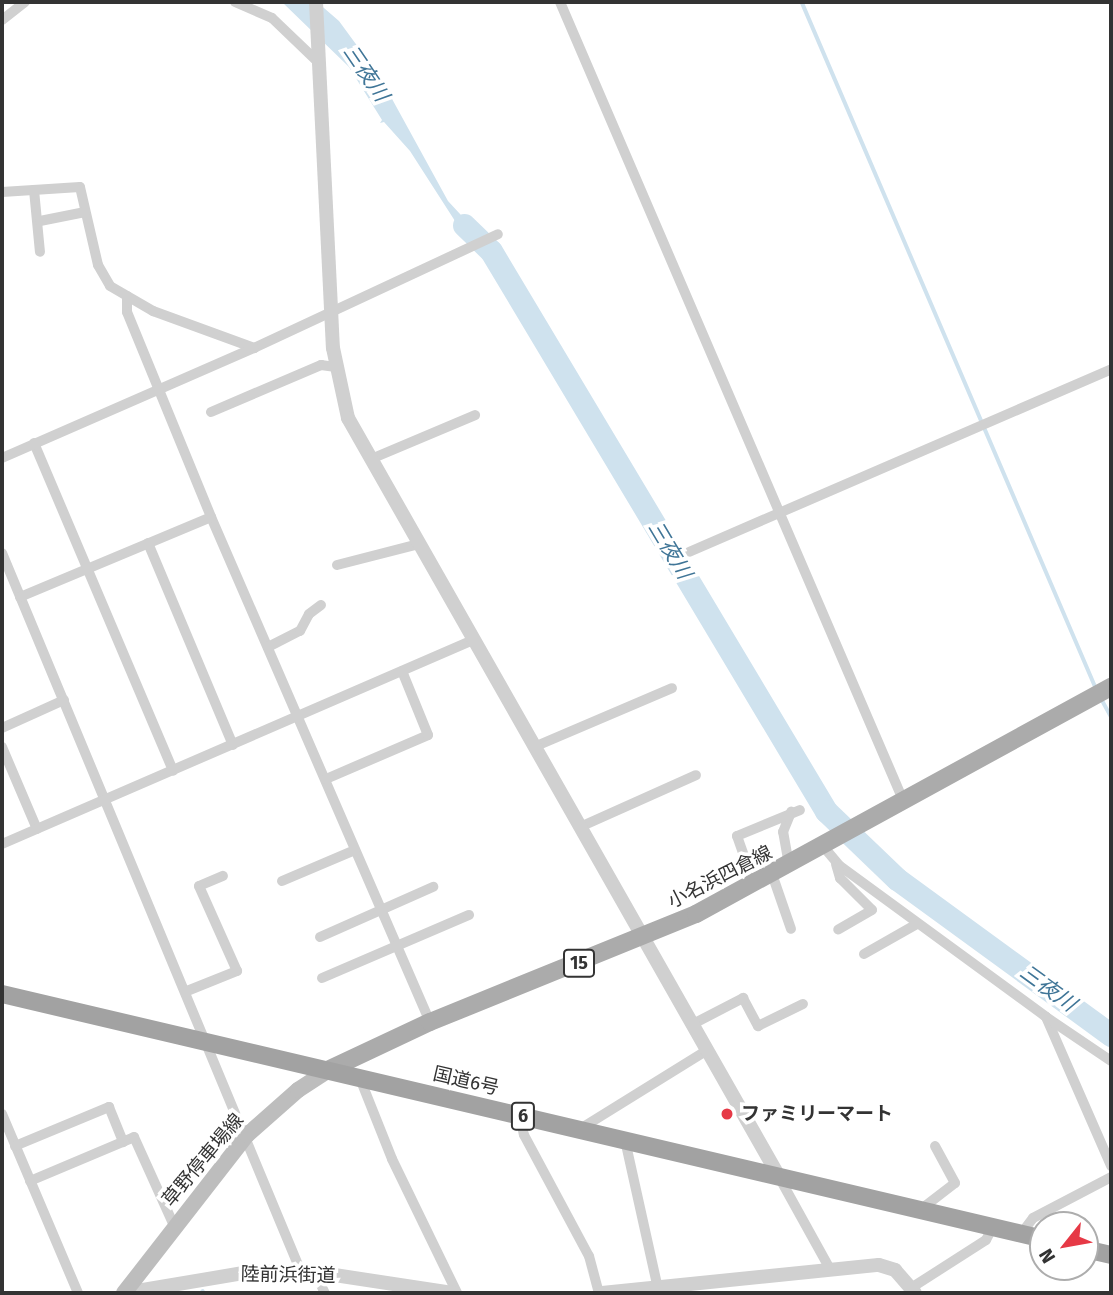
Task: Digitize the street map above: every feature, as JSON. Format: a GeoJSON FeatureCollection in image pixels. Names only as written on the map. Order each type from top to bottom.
{"type":"FeatureCollection","features":[{"type":"Feature","properties":{"kind":"highway","name":"国道6号"},"geometry":{"type":"LineString","coordinates":[[2,994],[330,1069],[1029,1236]]}},
{"type":"Feature","properties":{"kind":"main road","name":"小名浜四倉線"},"geometry":{"type":"LineString","coordinates":[[330,1069],[430,1022],[642,939],[789,865],[828,853],[866,823],[903,800],[1111,687]]}},
{"type":"Feature","properties":{"kind":"main road","name":"草野停車場線"},"geometry":{"type":"LineString","coordinates":[[125,1293],[247,1135],[298,1090],[330,1069]]}},
{"type":"Feature","properties":{"kind":"street"},"geometry":{"type":"LineString","coordinates":[[2,19],[25,2]]}},
{"type":"Feature","properties":{"kind":"street"},"geometry":{"type":"LineString","coordinates":[[235,2],[272,18],[322,66]]}},
{"type":"Feature","properties":{"kind":"street"},"geometry":{"type":"LineString","coordinates":[[317,2],[332,308],[341,400],[371,459],[830,1269]]}},
{"type":"Feature","properties":{"kind":"street"},"geometry":{"type":"LineString","coordinates":[[560,2],[903,800]]}},
{"type":"Feature","properties":{"kind":"street"},"geometry":{"type":"LineString","coordinates":[[2,192],[80,187],[102,276],[127,296],[153,311],[254,348]]}},
{"type":"Feature","properties":{"kind":"street"},"geometry":{"type":"LineString","coordinates":[[34,190],[40,222],[40,252]]}},
{"type":"Feature","properties":{"kind":"street"},"geometry":{"type":"LineString","coordinates":[[40,222],[85,212]]}},
{"type":"Feature","properties":{"kind":"street"},"geometry":{"type":"LineString","coordinates":[[2,457],[254,348],[332,308],[498,234]]}},
{"type":"Feature","properties":{"kind":"street"},"geometry":{"type":"LineString","coordinates":[[127,296],[127,312],[211,516],[430,1022]]}},
{"type":"Feature","properties":{"kind":"street"},"geometry":{"type":"LineString","coordinates":[[211,412],[321,365],[336,367]]}},
{"type":"Feature","properties":{"kind":"street"},"geometry":{"type":"LineString","coordinates":[[689,552],[1111,369]]}},
{"type":"Feature","properties":{"kind":"street"},"geometry":{"type":"LineString","coordinates":[[371,459],[475,415]]}},
{"type":"Feature","properties":{"kind":"street"},"geometry":{"type":"LineString","coordinates":[[34,443],[173,771]]}},
{"type":"Feature","properties":{"kind":"street"},"geometry":{"type":"LineString","coordinates":[[20,597],[211,516]]}},
{"type":"Feature","properties":{"kind":"street"},"geometry":{"type":"LineString","coordinates":[[148,543],[233,745]]}},
{"type":"Feature","properties":{"kind":"street"},"geometry":{"type":"LineString","coordinates":[[337,565],[419,544]]}},
{"type":"Feature","properties":{"kind":"street"},"geometry":{"type":"LineString","coordinates":[[2,553],[104,802],[247,1135],[308,1272],[326,1293]]}},
{"type":"Feature","properties":{"kind":"street"},"geometry":{"type":"LineString","coordinates":[[268,647],[300,631],[309,614],[321,605]]}},
{"type":"Feature","properties":{"kind":"street"},"geometry":{"type":"LineString","coordinates":[[2,844],[473,640]]}},
{"type":"Feature","properties":{"kind":"street"},"geometry":{"type":"LineString","coordinates":[[326,779],[428,735],[402,671]]}},
{"type":"Feature","properties":{"kind":"street"},"geometry":{"type":"LineString","coordinates":[[534,747],[672,688]]}},
{"type":"Feature","properties":{"kind":"street"},"geometry":{"type":"LineString","coordinates":[[2,728],[64,700]]}},
{"type":"Feature","properties":{"kind":"street"},"geometry":{"type":"LineString","coordinates":[[2,747],[37,829]]}},
{"type":"Feature","properties":{"kind":"street"},"geometry":{"type":"LineString","coordinates":[[580,827],[696,775]]}},
{"type":"Feature","properties":{"kind":"street"},"geometry":{"type":"LineString","coordinates":[[754,884],[737,836],[796,811],[783,832],[789,865]]}},
{"type":"Feature","properties":{"kind":"street"},"geometry":{"type":"LineString","coordinates":[[282,881],[355,850]]}},
{"type":"Feature","properties":{"kind":"street"},"geometry":{"type":"LineString","coordinates":[[828,853],[916,924],[1111,1061]]}},
{"type":"Feature","properties":{"kind":"street"},"geometry":{"type":"LineString","coordinates":[[828,853],[841,878],[872,911],[838,930]]}},
{"type":"Feature","properties":{"kind":"street"},"geometry":{"type":"LineString","coordinates":[[772,874],[791,929]]}},
{"type":"Feature","properties":{"kind":"street"},"geometry":{"type":"LineString","coordinates":[[187,991],[237,971],[199,886],[223,876]]}},
{"type":"Feature","properties":{"kind":"street"},"geometry":{"type":"LineString","coordinates":[[320,937],[433,887]]}},
{"type":"Feature","properties":{"kind":"street"},"geometry":{"type":"LineString","coordinates":[[322,978],[469,915]]}},
{"type":"Feature","properties":{"kind":"street"},"geometry":{"type":"LineString","coordinates":[[864,954],[916,924]]}},
{"type":"Feature","properties":{"kind":"street"},"geometry":{"type":"LineString","coordinates":[[691,1024],[743,998],[758,1026],[803,1004]]}},
{"type":"Feature","properties":{"kind":"street"},"geometry":{"type":"LineString","coordinates":[[1046,1017],[1111,1166]]}},
{"type":"Feature","properties":{"kind":"street"},"geometry":{"type":"LineString","coordinates":[[580,1129],[706,1051]]}},
{"type":"Feature","properties":{"kind":"street"},"geometry":{"type":"LineString","coordinates":[[359,1076],[361,1090],[454,1293]]}},
{"type":"Feature","properties":{"kind":"street"},"geometry":{"type":"LineString","coordinates":[[15,1146],[109,1107],[123,1142]]}},
{"type":"Feature","properties":{"kind":"street"},"geometry":{"type":"LineString","coordinates":[[2,1114],[78,1293]]}},
{"type":"Feature","properties":{"kind":"street"},"geometry":{"type":"LineString","coordinates":[[520,1115],[524,1135],[589,1256],[601,1293],[879,1265],[895,1270],[913,1291],[986,1240],[992,1227]]}},
{"type":"Feature","properties":{"kind":"street"},"geometry":{"type":"LineString","coordinates":[[30,1181],[134,1137],[175,1228]]}},
{"type":"Feature","properties":{"kind":"street"},"geometry":{"type":"LineString","coordinates":[[625,1140],[658,1289]]}},
{"type":"Feature","properties":{"kind":"street"},"geometry":{"type":"LineString","coordinates":[[920,1210],[955,1184],[935,1146]]}},
{"type":"Feature","properties":{"kind":"street"},"geometry":{"type":"LineString","coordinates":[[1021,1234],[1033,1218],[1111,1177]]}},
{"type":"Feature","properties":{"kind":"street","name":"陸前浜街道"},"geometry":{"type":"LineString","coordinates":[[125,1293],[254,1271],[308,1272],[454,1293]]}},
{"type":"Feature","properties":{"kind":"water"},"geometry":{"type":"Polygon","coordinates":[[[282,2],[317,2],[339,21],[380,77],[448,201],[485,241],[478,244],[455,221],[410,151],[384,122],[380,123],[382,120],[349,67],[282,2]]]}},
{"type":"Feature","properties":{"kind":"waterway"},"geometry":{"type":"LineString","coordinates":[[802,2],[1096,688]]}},
{"type":"Feature","properties":{"kind":"waterway","name":"三夜川"},"geometry":{"type":"LineString","coordinates":[[464,225],[491,251],[826,811],[897,879],[1111,1035]]}},
{"type":"Feature","properties":{"kind":"waterway"},"geometry":{"type":"LineString","coordinates":[[1101,698],[1111,716]]}},
{"type":"Feature","properties":{"kind":"place","name":"ファミリーマート"},"geometry":{"type":"Point","coordinates":[727,1114]}}]}
